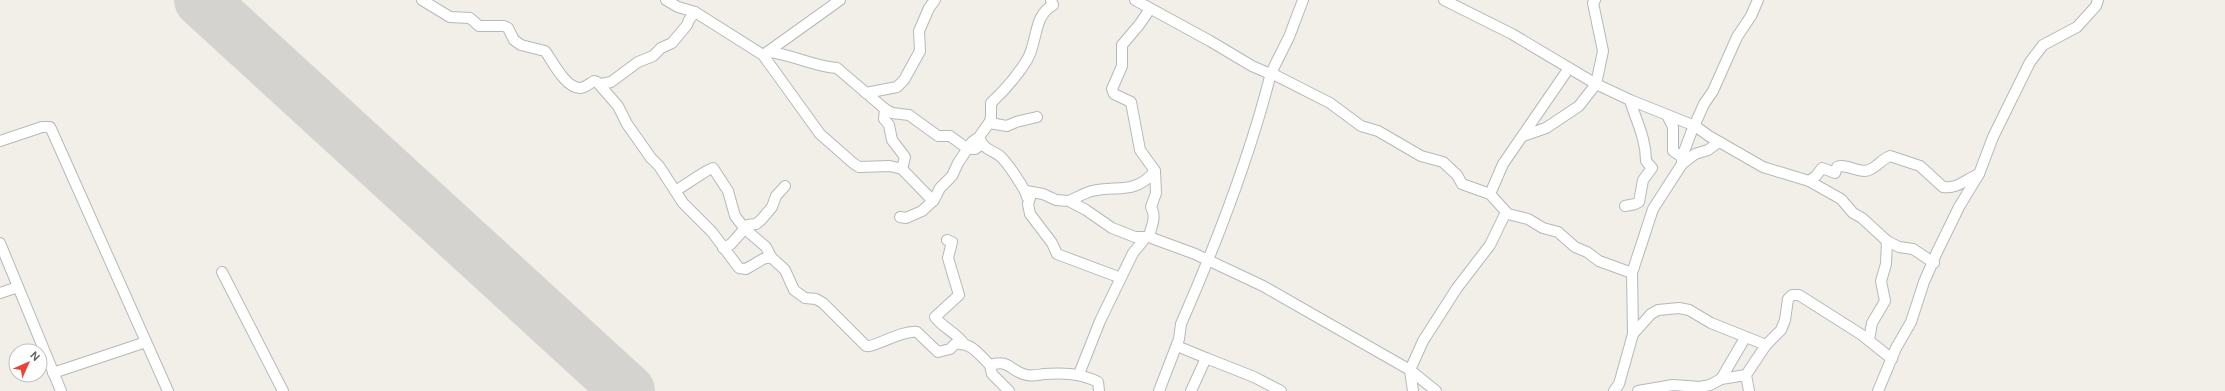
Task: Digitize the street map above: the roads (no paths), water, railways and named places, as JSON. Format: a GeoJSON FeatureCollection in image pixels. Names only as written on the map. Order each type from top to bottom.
{"type":"FeatureCollection","features":[{"type":"Feature","properties":{"kind":"street"},"geometry":{"type":"LineString","coordinates":[[422,0],[450,17],[470,18],[479,26],[504,26],[508,28],[514,40],[521,45],[545,51],[558,71],[577,87],[582,88],[594,81],[600,84],[618,106],[627,124],[651,158],[659,166],[683,203],[712,232],[731,259],[742,270],[771,257]]}},
{"type":"Feature","properties":{"kind":"street"},"geometry":{"type":"LineString","coordinates":[[666,0],[692,16],[765,53],[792,56],[827,68],[837,68],[885,109],[892,113],[909,115],[938,136],[950,136],[968,149],[974,149],[981,141],[991,118],[992,103],[1013,81],[1028,59],[1034,46],[1036,24],[1044,13],[1053,5],[1051,0]]}},
{"type":"Feature","properties":{"kind":"street"},"geometry":{"type":"LineString","coordinates":[[765,53],[840,0]]}},
{"type":"Feature","properties":{"kind":"street"},"geometry":{"type":"LineString","coordinates":[[866,93],[897,87],[904,80],[920,51],[918,31],[929,8],[935,0]]}},
{"type":"Feature","properties":{"kind":"street"},"geometry":{"type":"LineString","coordinates":[[1135,0],[1252,66],[1271,73],[1330,103],[1361,126],[1378,131],[1421,156],[1443,162],[1457,175],[1462,184],[1490,194],[1506,212],[1558,232],[1575,247],[1587,252],[1599,261],[1632,273]]}},
{"type":"Feature","properties":{"kind":"street"},"geometry":{"type":"LineString","coordinates":[[1159,391],[1177,346],[1181,324],[1242,174],[1271,73],[1290,37],[1303,0]]}},
{"type":"Feature","properties":{"kind":"street"},"geometry":{"type":"LineString","coordinates":[[1444,0],[1512,34],[1596,84],[1630,100],[1695,126],[1719,142],[1763,167],[1809,181],[1841,199],[1854,214],[1862,218],[1887,241],[1899,246],[1912,248],[1934,263]]}},
{"type":"Feature","properties":{"kind":"street"},"geometry":{"type":"LineString","coordinates":[[1522,136],[1546,128],[1579,106],[1596,84],[1602,51],[1593,3],[1595,0]]}},
{"type":"Feature","properties":{"kind":"street"},"geometry":{"type":"LineString","coordinates":[[1614,391],[1619,384],[1633,334],[1632,273],[1653,209],[1682,161],[1704,104],[1713,91],[1737,37],[1751,16],[1758,0]]}},
{"type":"Feature","properties":{"kind":"street"},"geometry":{"type":"LineString","coordinates":[[1878,391],[1911,322],[1924,282],[1959,207],[1979,174],[1993,137],[2030,62],[2043,45],[2077,27],[2096,6],[2098,0]]}},
{"type":"Feature","properties":{"kind":"street"},"geometry":{"type":"LineString","coordinates":[[1080,374],[1100,321],[1121,278],[1146,237],[1154,220],[1151,207],[1156,193],[1155,171],[1140,150],[1131,102],[1114,94],[1112,89],[1122,66],[1122,45],[1140,25],[1150,9]]}},
{"type":"Feature","properties":{"kind":"street"},"geometry":{"type":"LineString","coordinates":[[600,84],[611,82],[638,62],[653,56],[661,48],[672,43],[688,25],[692,16]]}},
{"type":"Feature","properties":{"kind":"street"},"geometry":{"type":"LineString","coordinates":[[765,53],[820,134],[852,163],[859,167],[890,166],[902,169],[933,197]]}},
{"type":"Feature","properties":{"kind":"street"},"geometry":{"type":"LineString","coordinates":[[1490,194],[1502,164],[1569,68]]}},
{"type":"Feature","properties":{"kind":"street"},"geometry":{"type":"LineString","coordinates":[[1625,206],[1639,202],[1643,180],[1652,168],[1646,161],[1646,148],[1639,120],[1630,100]]}},
{"type":"Feature","properties":{"kind":"street"},"geometry":{"type":"LineString","coordinates":[[885,109],[884,119],[889,125],[891,138],[905,157],[902,169]]}},
{"type":"Feature","properties":{"kind":"street"},"geometry":{"type":"LineString","coordinates":[[1667,115],[1672,127],[1673,151],[1682,161]]}},
{"type":"Feature","properties":{"kind":"street"},"geometry":{"type":"LineString","coordinates":[[989,123],[1007,126],[1016,122],[1037,118]]}},
{"type":"Feature","properties":{"kind":"street"},"geometry":{"type":"LineString","coordinates":[[0,141],[42,127],[50,127],[168,391]]}},
{"type":"Feature","properties":{"kind":"street"},"geometry":{"type":"LineString","coordinates":[[981,141],[1005,161],[1020,186],[1029,195],[1043,194],[1056,200],[1069,202],[1086,210],[1112,228],[1129,235],[1146,237],[1208,260],[1293,302],[1410,370],[1436,391]]}},
{"type":"Feature","properties":{"kind":"street"},"geometry":{"type":"LineString","coordinates":[[1682,161],[1712,147],[1719,142]]}},
{"type":"Feature","properties":{"kind":"street"},"geometry":{"type":"LineString","coordinates":[[900,217],[906,218],[922,211],[952,176],[968,149]]}},
{"type":"Feature","properties":{"kind":"street"},"geometry":{"type":"LineString","coordinates":[[1809,181],[1816,176],[1822,168],[1835,174],[1837,167],[1842,165],[1868,171],[1890,156],[1920,166],[1943,188],[1956,187],[1969,178],[1979,174]]}},
{"type":"Feature","properties":{"kind":"street"},"geometry":{"type":"LineString","coordinates":[[675,191],[699,177],[708,169],[713,168],[728,191],[735,216],[745,229],[766,247],[771,257],[785,270],[794,290],[805,298],[816,299],[823,303],[866,346],[871,346],[887,338],[911,331],[920,333],[938,352],[950,349],[955,344],[964,344],[972,348],[990,365],[992,374],[1010,391]]}},
{"type":"Feature","properties":{"kind":"street"},"geometry":{"type":"LineString","coordinates":[[1069,202],[1089,191],[1133,187],[1148,180],[1155,171]]}},
{"type":"Feature","properties":{"kind":"street"},"geometry":{"type":"LineString","coordinates":[[723,248],[731,244],[748,225],[756,224],[761,220],[772,207],[776,196],[785,186]]}},
{"type":"Feature","properties":{"kind":"street"},"geometry":{"type":"LineString","coordinates":[[1029,195],[1028,204],[1030,214],[1052,243],[1057,254],[1077,263],[1121,278]]}},
{"type":"Feature","properties":{"kind":"street"},"geometry":{"type":"LineString","coordinates":[[1413,391],[1410,370],[1423,341],[1457,288],[1490,245],[1506,212]]}},
{"type":"Feature","properties":{"kind":"street"},"geometry":{"type":"LineString","coordinates":[[947,240],[952,242],[948,258],[959,295],[935,317],[945,328],[961,339],[964,344]]}},
{"type":"Feature","properties":{"kind":"street"},"geometry":{"type":"LineString","coordinates":[[1869,340],[1872,323],[1885,301],[1881,281],[1886,264],[1887,241]]}},
{"type":"Feature","properties":{"kind":"street"},"geometry":{"type":"LineString","coordinates":[[0,243],[61,391]]}},
{"type":"Feature","properties":{"kind":"street"},"geometry":{"type":"LineString","coordinates":[[222,272],[283,391]]}},
{"type":"Feature","properties":{"kind":"street"},"geometry":{"type":"LineString","coordinates":[[0,293],[18,287]]}},
{"type":"Feature","properties":{"kind":"street"},"geometry":{"type":"LineString","coordinates":[[1749,391],[1746,375],[1766,345],[1781,330],[1785,320],[1788,299],[1796,295],[1869,340],[1892,359]]}},
{"type":"Feature","properties":{"kind":"street"},"geometry":{"type":"LineString","coordinates":[[1633,334],[1651,314],[1658,310],[1679,308],[1689,310],[1711,323],[1745,338],[1766,345]]}},
{"type":"Feature","properties":{"kind":"street"},"geometry":{"type":"LineString","coordinates":[[1721,379],[1745,338]]}},
{"type":"Feature","properties":{"kind":"street"},"geometry":{"type":"LineString","coordinates":[[53,373],[146,342]]}},
{"type":"Feature","properties":{"kind":"street"},"geometry":{"type":"LineString","coordinates":[[1177,346],[1254,377],[1280,391]]}},
{"type":"Feature","properties":{"kind":"street"},"geometry":{"type":"LineString","coordinates":[[1191,391],[1206,358]]}},
{"type":"Feature","properties":{"kind":"street"},"geometry":{"type":"LineString","coordinates":[[990,365],[1007,363],[1022,374],[1034,376],[1062,373],[1080,374],[1098,382],[1099,391]]}},
{"type":"Feature","properties":{"kind":"street"},"geometry":{"type":"LineString","coordinates":[[1638,391],[1668,386],[1700,387],[1710,385],[1721,379],[1746,375]]}}]}
